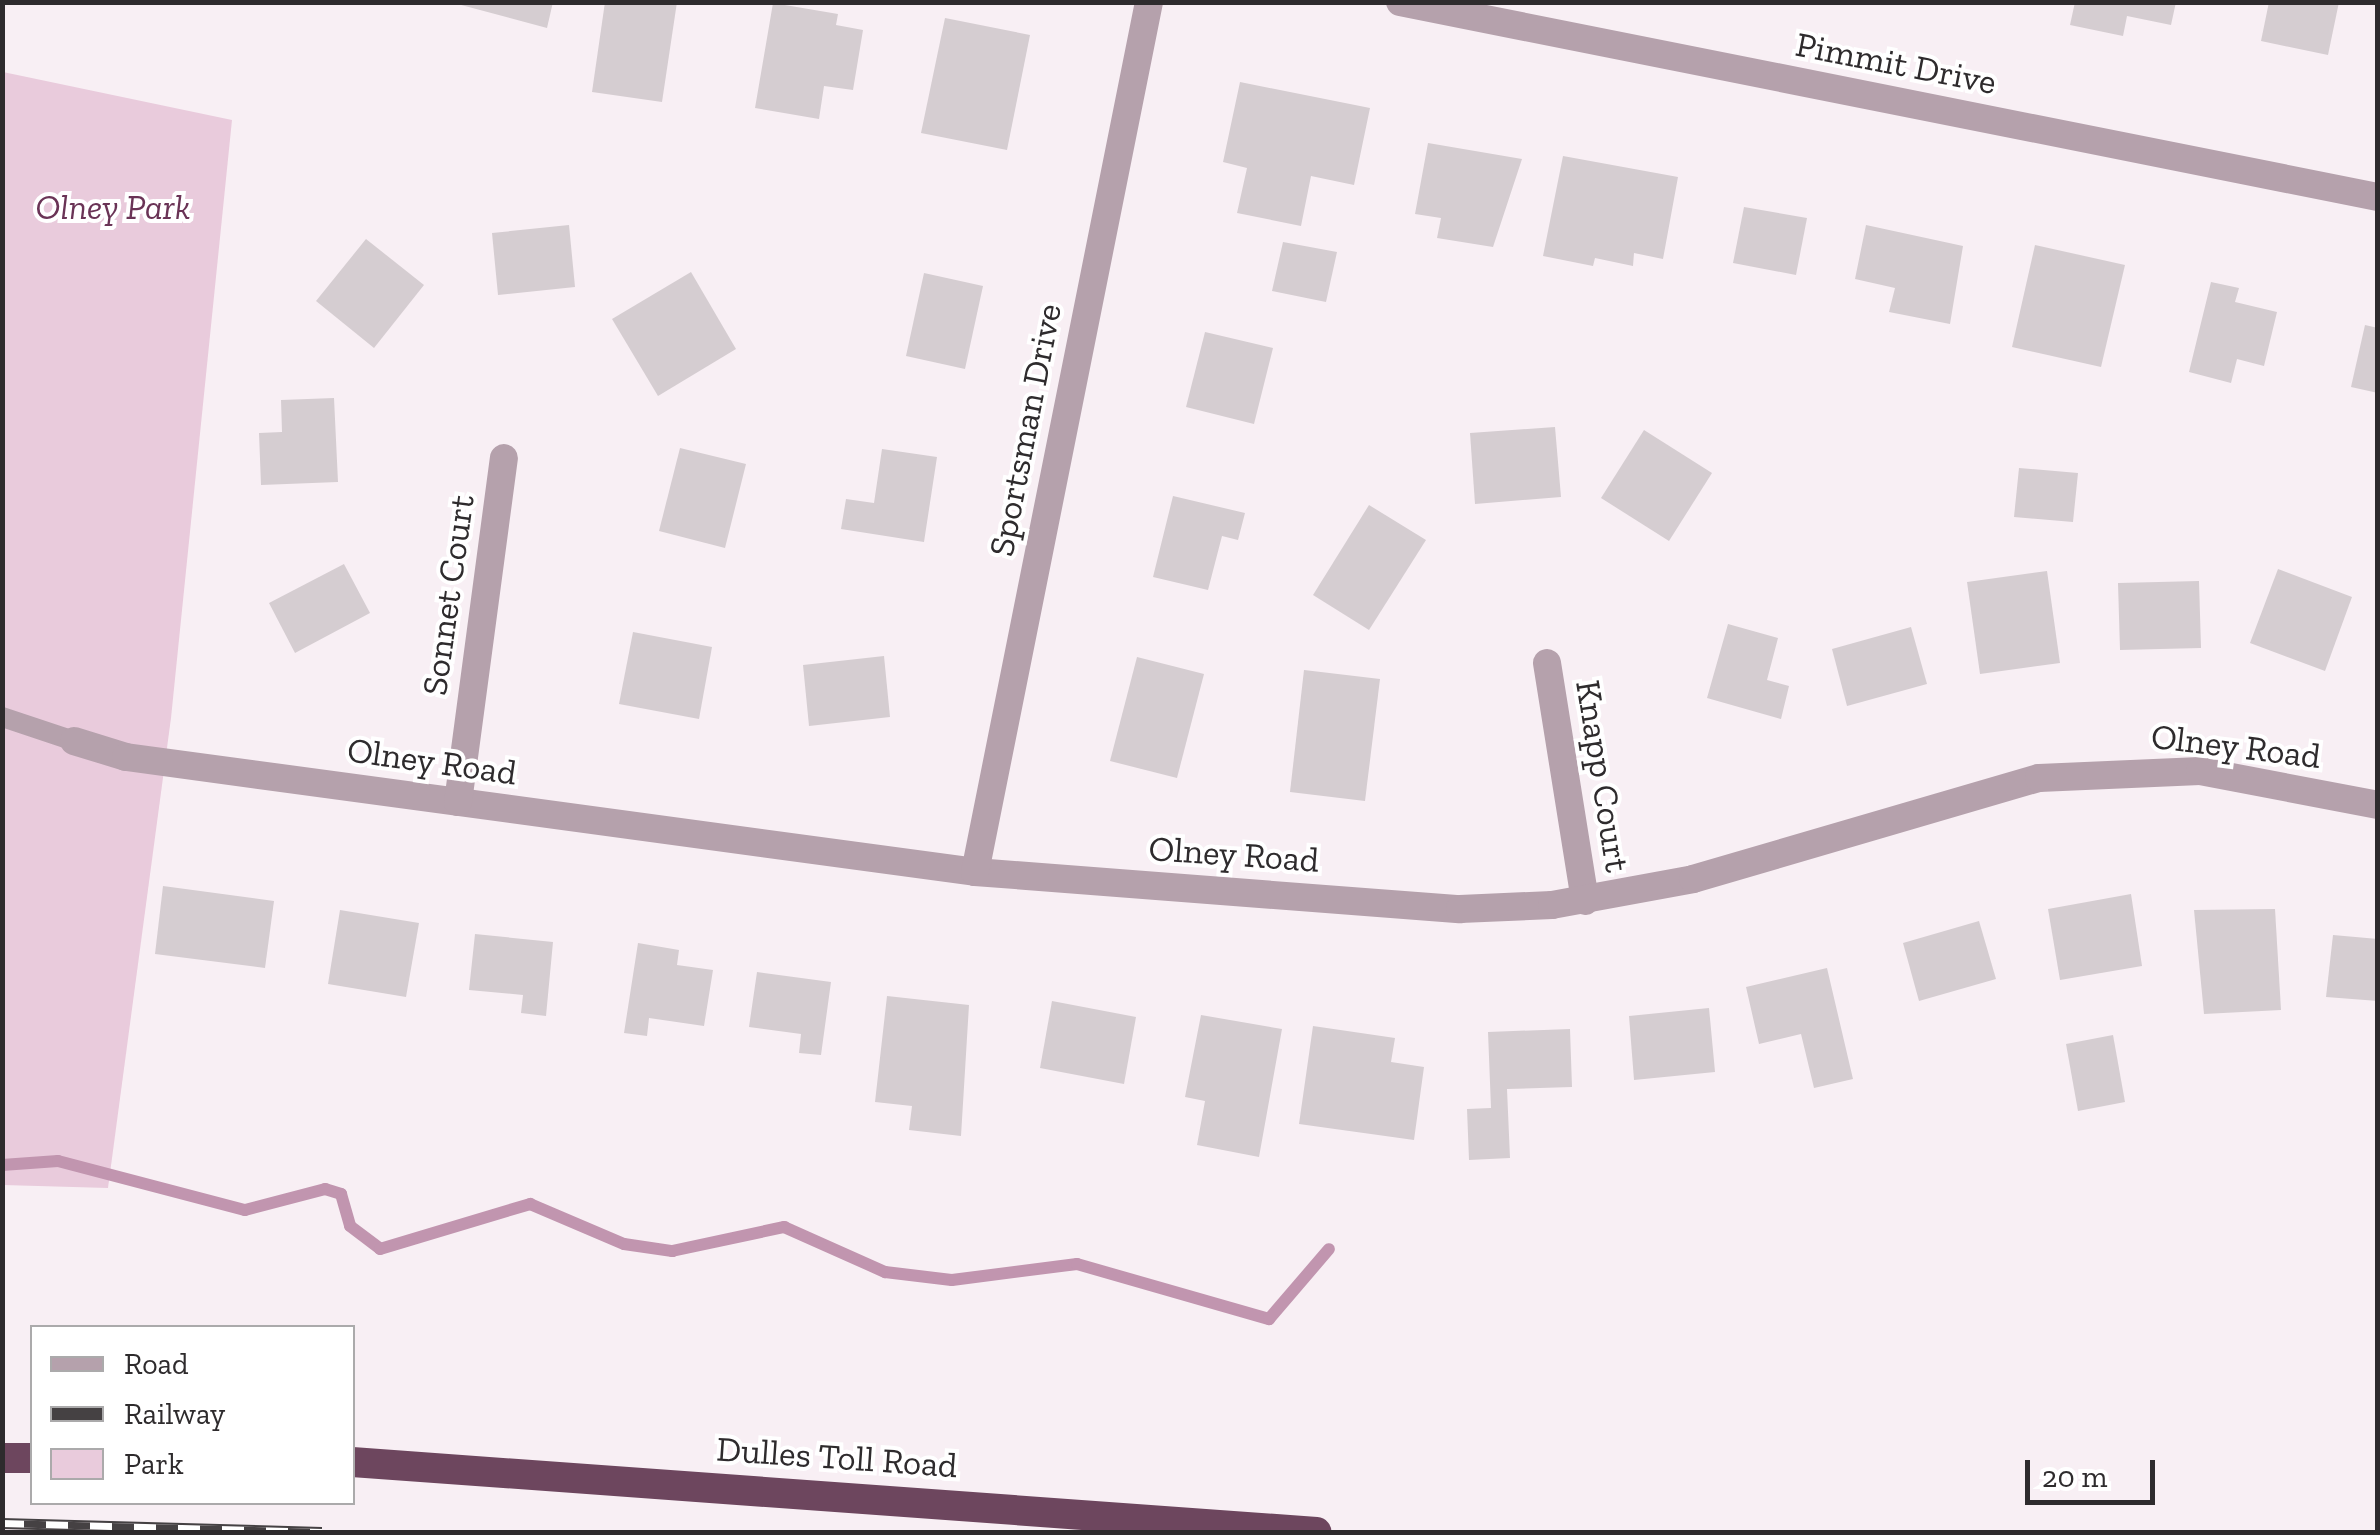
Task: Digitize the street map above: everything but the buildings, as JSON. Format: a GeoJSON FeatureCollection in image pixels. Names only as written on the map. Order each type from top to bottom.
{"type":"FeatureCollection","features":[{"type":"Feature","properties":{"kind":"highway"},"geometry":{"type":"LineString","coordinates":[[2,1458],[30,1458]]}},
{"type":"Feature","properties":{"kind":"highway","name":"Dulles Toll Road"},"geometry":{"type":"LineString","coordinates":[[355,1462],[1316,1532]]}},
{"type":"Feature","properties":{"kind":"street","name":"Sportsman Drive"},"geometry":{"type":"LineString","coordinates":[[975,872],[1149,2]]}},
{"type":"Feature","properties":{"kind":"street","name":"Pimmit Drive"},"geometry":{"type":"LineString","coordinates":[[1400,2],[2378,197]]}},
{"type":"Feature","properties":{"kind":"street","name":"Sonnet Court"},"geometry":{"type":"LineString","coordinates":[[458,802],[504,458]]}},
{"type":"Feature","properties":{"kind":"street","name":"Knapp Court"},"geometry":{"type":"LineString","coordinates":[[1547,663],[1585,901]]}},
{"type":"Feature","properties":{"kind":"street","name":"Olney Road"},"geometry":{"type":"LineString","coordinates":[[74,741],[126,758],[975,872],[1460,909],[1585,901],[2039,778],[2200,771],[2378,805]]}},
{"type":"Feature","properties":{"kind":"lane"},"geometry":{"type":"LineString","coordinates":[[2,717],[74,741]]}},
{"type":"Feature","properties":{"kind":"green space","name":"Olney Park"},"geometry":{"type":"Polygon","coordinates":[[[3,72],[232,120],[171,718],[108,1188],[3,1185],[3,72]]]}},
{"type":"Feature","properties":{"kind":"waterway"},"geometry":{"type":"LineString","coordinates":[[2,1165],[58,1161],[245,1210],[325,1189],[341,1194],[350,1226],[380,1249],[530,1204],[624,1244],[672,1251],[784,1227],[885,1272],[952,1280],[1077,1264],[1269,1319],[1329,1249]]}},
{"type":"Feature","properties":{"kind":"railway"},"geometry":{"type":"LineString","coordinates":[[2,1523],[322,1532]]}}]}
